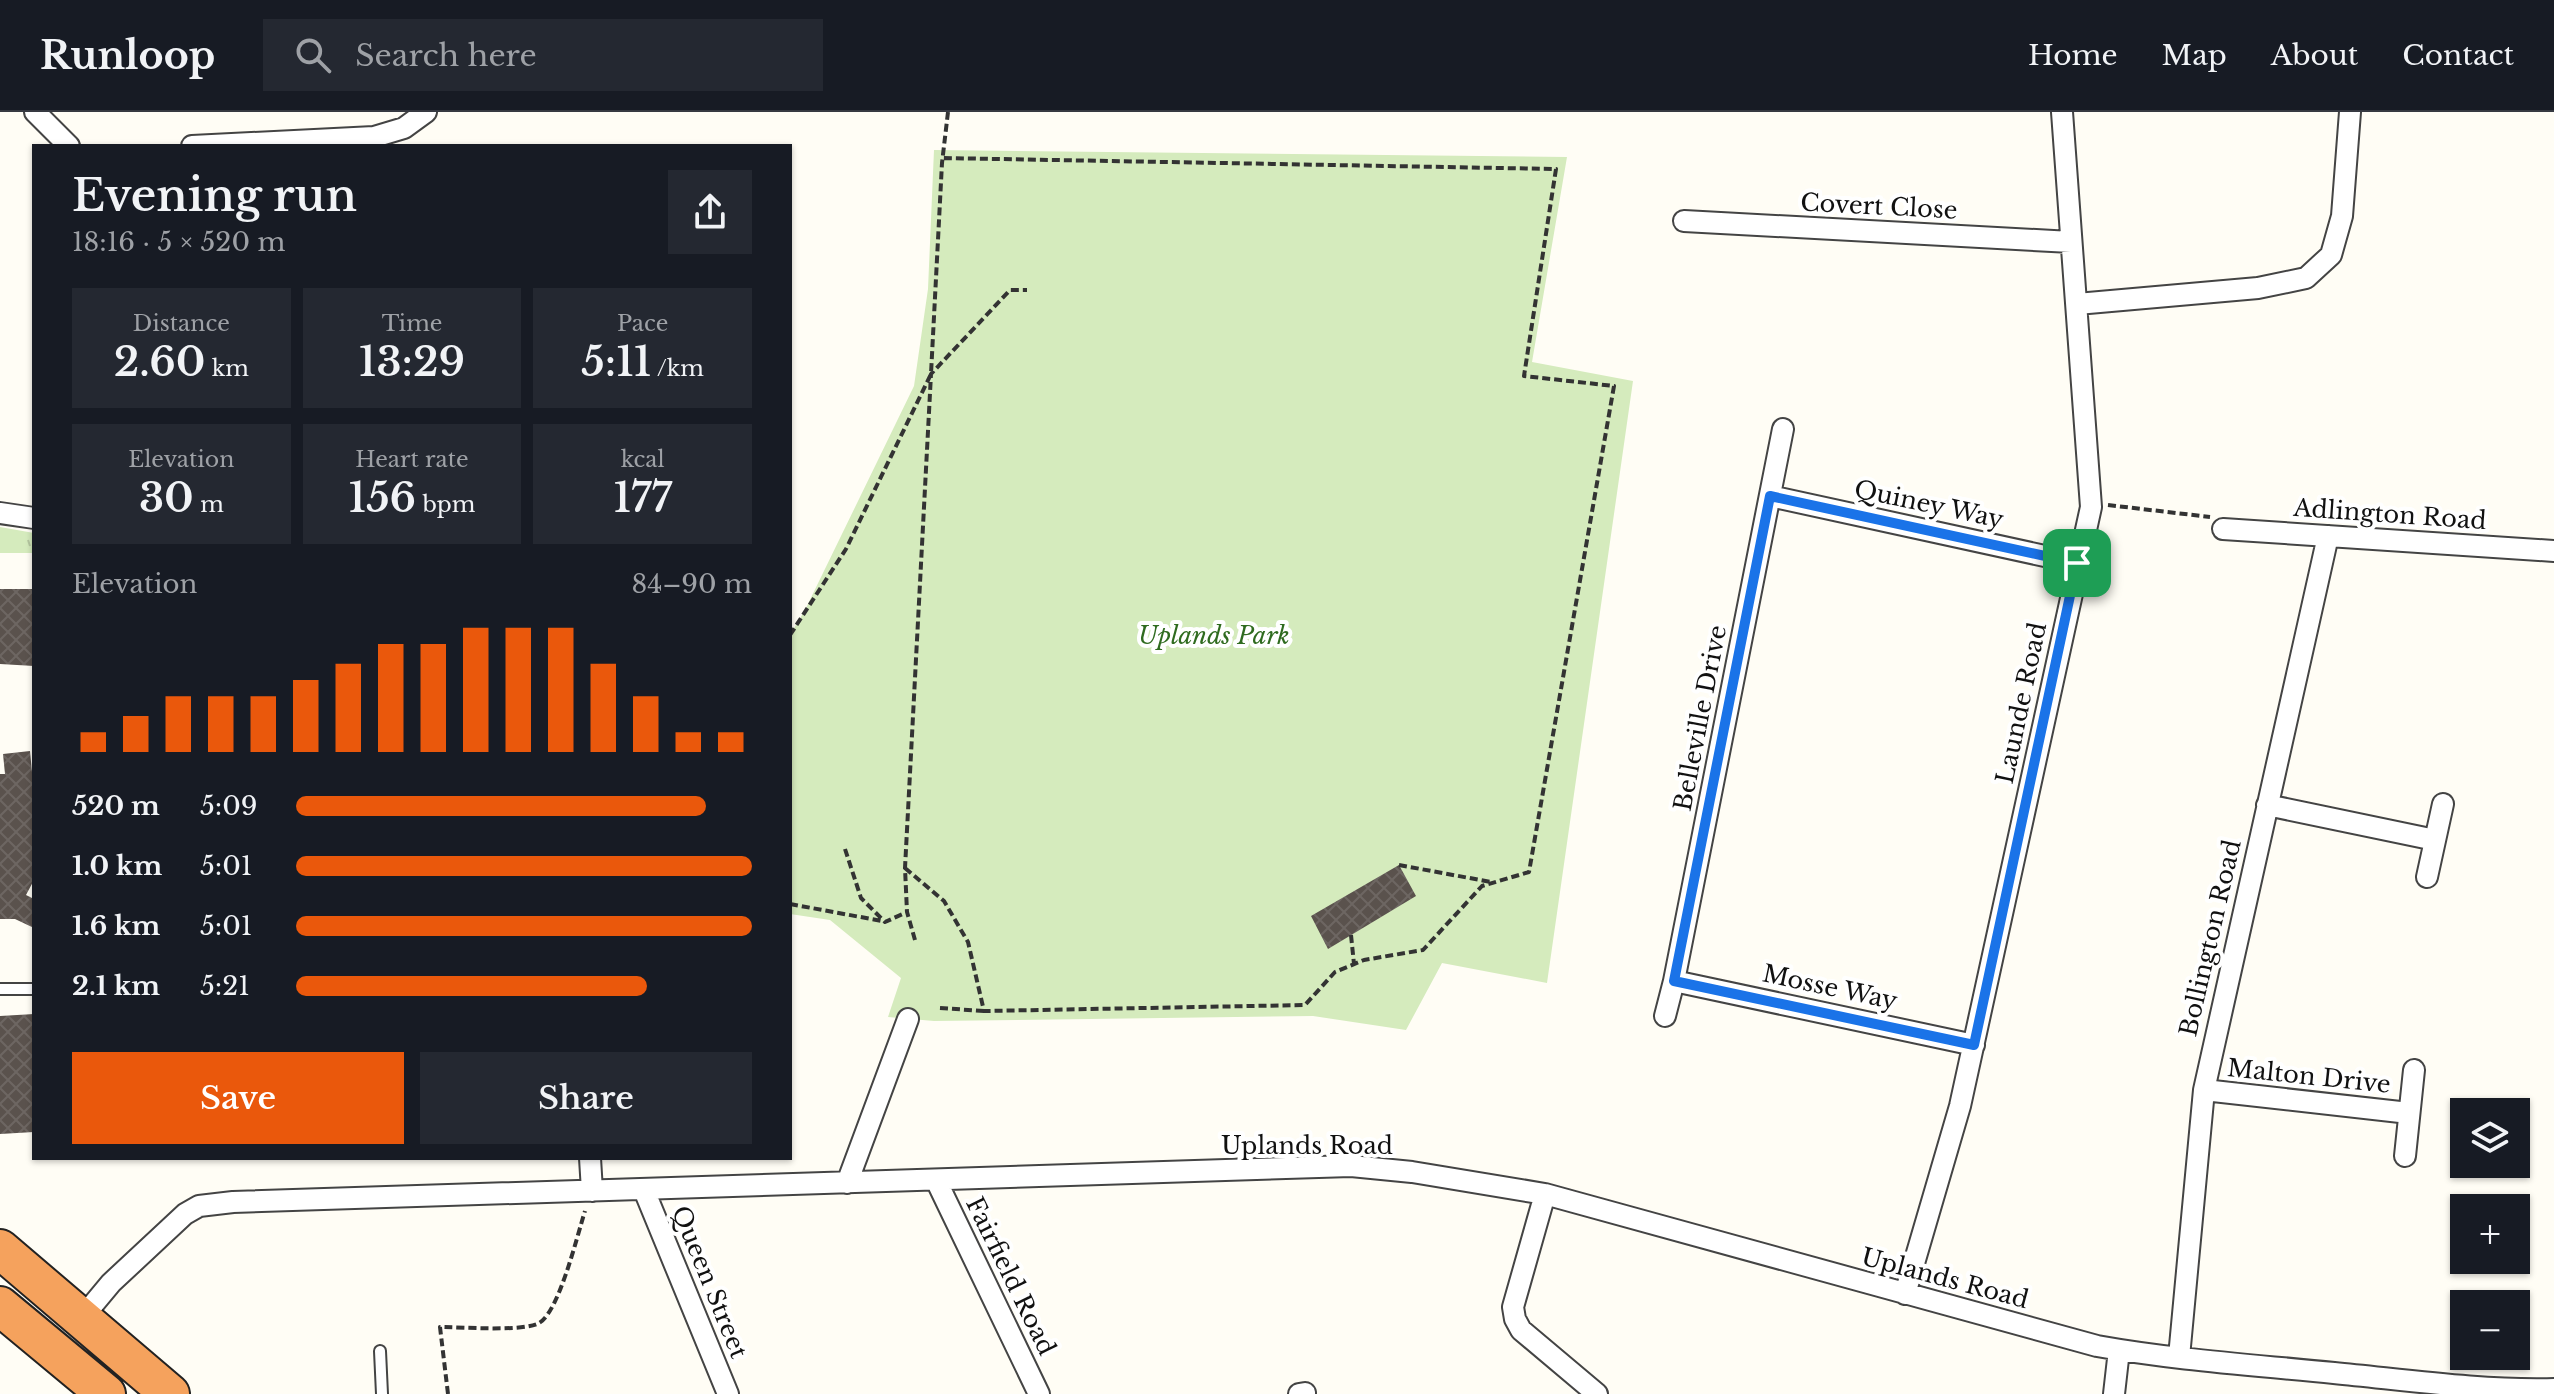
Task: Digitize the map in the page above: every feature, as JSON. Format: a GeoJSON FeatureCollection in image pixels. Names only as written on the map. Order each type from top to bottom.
{"type":"FeatureCollection","features":[{"type":"Feature","properties":{"kind":"highway"},"geometry":{"type":"LineString","coordinates":[[0,1249],[48,1327],[106,1394]]}},
{"type":"Feature","properties":{"kind":"highway"},"geometry":{"type":"LineString","coordinates":[[0,1282],[48,1327],[129,1394]]}},
{"type":"Feature","properties":{"kind":"highway"},"geometry":{"type":"LineString","coordinates":[[48,1327],[170,1394]]}},
{"type":"Feature","properties":{"kind":"street"},"geometry":{"type":"LineString","coordinates":[[35,112],[67,144]]}},
{"type":"Feature","properties":{"kind":"street"},"geometry":{"type":"LineString","coordinates":[[232,144],[374,137],[404,128],[426,112]]}},
{"type":"Feature","properties":{"kind":"street","name":"Launde Road"},"geometry":{"type":"LineString","coordinates":[[1905,1294],[1960,1106],[2091,507],[2062,112]]}},
{"type":"Feature","properties":{"kind":"street"},"geometry":{"type":"LineString","coordinates":[[2077,304],[2258,288],[2306,278],[2331,255],[2342,216],[2350,112]]}},
{"type":"Feature","properties":{"kind":"street","name":"Covert Close"},"geometry":{"type":"LineString","coordinates":[[1684,221],[2071,242]]}},
{"type":"Feature","properties":{"kind":"street","name":"Belleville Drive"},"geometry":{"type":"LineString","coordinates":[[1665,1016],[1783,429]]}},
{"type":"Feature","properties":{"kind":"street","name":"Quiney Way"},"geometry":{"type":"LineString","coordinates":[[1770,496],[2077,563]]}},
{"type":"Feature","properties":{"kind":"street"},"geometry":{"type":"LineString","coordinates":[[0,513],[32,518]]}},
{"type":"Feature","properties":{"kind":"street","name":"Adlington Road"},"geometry":{"type":"LineString","coordinates":[[2223,529],[2554,551]]}},
{"type":"Feature","properties":{"kind":"street","name":"Bollington Road"},"geometry":{"type":"LineString","coordinates":[[2179,1357],[2204,1090],[2328,536]]}},
{"type":"Feature","properties":{"kind":"street"},"geometry":{"type":"LineString","coordinates":[[2427,877],[2443,804]]}},
{"type":"Feature","properties":{"kind":"street"},"geometry":{"type":"LineString","coordinates":[[2267,805],[2435,840]]}},
{"type":"Feature","properties":{"kind":"street","name":"Mosse Way"},"geometry":{"type":"LineString","coordinates":[[1674,981],[1974,1045]]}},
{"type":"Feature","properties":{"kind":"street"},"geometry":{"type":"LineString","coordinates":[[847,1183],[908,1019]]}},
{"type":"Feature","properties":{"kind":"street","name":"Malton Drive"},"geometry":{"type":"LineString","coordinates":[[2405,1156],[2414,1070]]}},
{"type":"Feature","properties":{"kind":"street","name":"Malton Drive"},"geometry":{"type":"LineString","coordinates":[[2204,1090],[2409,1113]]}},
{"type":"Feature","properties":{"kind":"street"},"geometry":{"type":"LineString","coordinates":[[590,1160],[592,1191]]}},
{"type":"Feature","properties":{"kind":"street","name":"Uplands Road"},"geometry":{"type":"LineString","coordinates":[[48,1327],[111,1283],[185,1214],[199,1206],[233,1202],[1351,1166],[1412,1172],[1545,1194],[2119,1350],[2374,1386],[2554,1389]]}},
{"type":"Feature","properties":{"kind":"street","name":"Fairfield Road"},"geometry":{"type":"LineString","coordinates":[[936,1180],[1039,1394]]}},
{"type":"Feature","properties":{"kind":"street","name":"Queen Street"},"geometry":{"type":"LineString","coordinates":[[644,1190],[728,1394]]}},
{"type":"Feature","properties":{"kind":"street"},"geometry":{"type":"LineString","coordinates":[[1545,1194],[1516,1295],[1515,1319],[1521,1330],[1597,1394]]}},
{"type":"Feature","properties":{"kind":"street"},"geometry":{"type":"LineString","coordinates":[[2114,1394],[2119,1350]]}},
{"type":"Feature","properties":{"kind":"lane"},"geometry":{"type":"LineString","coordinates":[[0,989],[32,989]]}},
{"type":"Feature","properties":{"kind":"lane"},"geometry":{"type":"LineString","coordinates":[[380,1351],[382,1394]]}},
{"type":"Feature","properties":{"kind":"path"},"geometry":{"type":"LineString","coordinates":[[915,940],[907,912],[905,868],[942,158],[948,112]]}},
{"type":"Feature","properties":{"kind":"path"},"geometry":{"type":"LineString","coordinates":[[940,1008],[984,1011],[1305,1005],[1335,972],[1364,960],[1423,950],[1482,886],[1529,872],[1614,386],[1524,376],[1556,169],[942,158]]}},
{"type":"Feature","properties":{"kind":"path"},"geometry":{"type":"LineString","coordinates":[[792,632],[846,549],[931,374],[1010,290],[1027,290]]}},
{"type":"Feature","properties":{"kind":"path"},"geometry":{"type":"LineString","coordinates":[[2091,507],[2111,504],[2193,513],[2214,517],[2223,529]]}},
{"type":"Feature","properties":{"kind":"path"},"geometry":{"type":"LineString","coordinates":[[845,849],[861,898],[885,922]]}},
{"type":"Feature","properties":{"kind":"path"},"geometry":{"type":"LineString","coordinates":[[1399,865],[1493,882]]}},
{"type":"Feature","properties":{"kind":"path"},"geometry":{"type":"LineString","coordinates":[[905,868],[944,901],[968,942],[984,1011]]}},
{"type":"Feature","properties":{"kind":"path"},"geometry":{"type":"LineString","coordinates":[[792,904],[885,922],[907,912]]}},
{"type":"Feature","properties":{"kind":"path"},"geometry":{"type":"LineString","coordinates":[[1351,935],[1354,964]]}},
{"type":"Feature","properties":{"kind":"path"},"geometry":{"type":"LineString","coordinates":[[448,1394],[440,1327],[522,1327],[538,1324],[553,1309],[592,1191]]}},
{"type":"Feature","properties":{"kind":"green space","name":"Uplands Park"},"geometry":{"type":"Polygon","coordinates":[[[934,150],[1567,157],[1532,362],[1633,381],[1547,983],[1442,963],[1406,1030],[1313,1016],[934,1021],[888,1017],[901,978],[830,920],[792,914],[792,632],[914,386],[928,289],[934,150]]]}},
{"type":"Feature","properties":{"kind":"green space"},"geometry":{"type":"Polygon","coordinates":[[[0,527],[32,533],[32,553],[0,553],[0,527]]]}},
{"type":"Feature","properties":{"kind":"building"},"geometry":{"type":"Polygon","coordinates":[[[0,589],[32,589],[32,666],[0,664],[0,589]]]}},
{"type":"Feature","properties":{"kind":"building"},"geometry":{"type":"Polygon","coordinates":[[[30,751],[32,884],[26,895],[32,898],[32,927],[15,919],[0,919],[0,774],[5,774],[3,754],[30,751]]]}},
{"type":"Feature","properties":{"kind":"building"},"geometry":{"type":"Polygon","coordinates":[[[1399,865],[1416,896],[1328,949],[1311,916],[1399,865]]]}},
{"type":"Feature","properties":{"kind":"building"},"geometry":{"type":"Polygon","coordinates":[[[32,1014],[32,1132],[0,1134],[0,1016],[32,1014]]]}},
{"type":"Feature","properties":{"kind":"route"},"geometry":{"type":"LineString","coordinates":[[1770,496],[2077,563],[1974,1045],[1674,981],[1770,496]]}}]}
